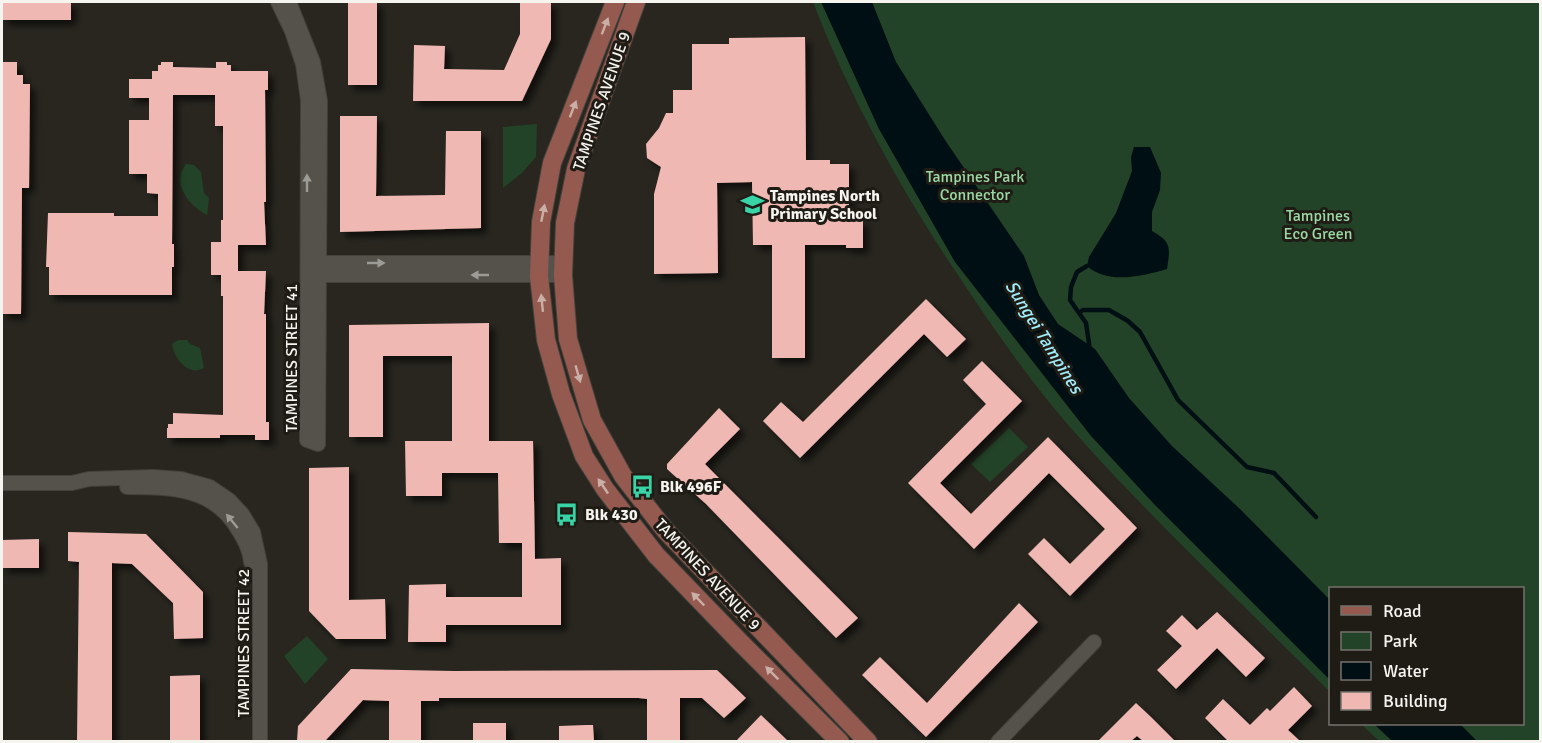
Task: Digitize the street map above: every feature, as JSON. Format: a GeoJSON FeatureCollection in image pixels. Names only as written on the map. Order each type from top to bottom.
{"type":"FeatureCollection","features":[{"type":"Feature","properties":{"kind":"main road","name":"TAMPINES AVENUE 9"},"geometry":{"type":"LineString","coordinates":[[615,2],[552,163],[541,222],[539,270],[546,340],[561,394],[584,456],[605,489],[672,572],[840,741]]}},
{"type":"Feature","properties":{"kind":"main road","name":"TAMPINES AVENUE 9"},"geometry":{"type":"LineString","coordinates":[[636,2],[576,169],[565,223],[563,269],[568,339],[592,420],[623,476],[665,530],[868,741]]}},
{"type":"Feature","properties":{"kind":"street","name":"TAMPINES STREET 41"},"geometry":{"type":"LineString","coordinates":[[278,2],[297,30]]}},
{"type":"Feature","properties":{"kind":"street","name":"TAMPINES STREET 41"},"geometry":{"type":"LineString","coordinates":[[289,2],[297,30],[308,100],[318,444],[307,440],[312,269]]}},
{"type":"Feature","properties":{"kind":"street"},"geometry":{"type":"LineString","coordinates":[[312,269],[563,269]]}},
{"type":"Feature","properties":{"kind":"street","name":"TAMPINES STREET 42"},"geometry":{"type":"LineString","coordinates":[[72,483],[89,479],[153,477],[181,479],[219,491],[242,514],[253,532],[260,564],[260,741]]}},
{"type":"Feature","properties":{"kind":"street","name":"TAMPINES STREET 42"},"geometry":{"type":"LineString","coordinates":[[2,483],[72,483],[90,487],[154,487],[190,492],[205,497],[221,508],[246,542],[252,572],[253,741]]}},
{"type":"Feature","properties":{"kind":"street"},"geometry":{"type":"LineString","coordinates":[[998,741],[1094,642]]}},
{"type":"Feature","properties":{"kind":"green space","name":"Tampines Eco Green"},"geometry":{"type":"Polygon","coordinates":[[[813,2],[1540,2],[1540,741],[1379,741],[1362,725],[1524,725],[1524,587],[1329,587],[1329,691],[1145,508],[1085,444],[1040,391],[999,335],[926,226],[864,116],[813,2]]]}},
{"type":"Feature","properties":{"kind":"green space"},"geometry":{"type":"Polygon","coordinates":[[[537,124],[536,157],[522,173],[503,188],[503,127],[537,124]]]}},
{"type":"Feature","properties":{"kind":"green space"},"geometry":{"type":"Polygon","coordinates":[[[186,164],[194,165],[201,172],[204,193],[209,198],[207,215],[196,208],[181,187],[181,173],[186,164]]]}},
{"type":"Feature","properties":{"kind":"green space"},"geometry":{"type":"Polygon","coordinates":[[[178,340],[187,340],[190,344],[200,348],[204,368],[193,370],[179,361],[172,344],[178,340]]]}},
{"type":"Feature","properties":{"kind":"green space"},"geometry":{"type":"Polygon","coordinates":[[[1009,428],[1028,447],[990,482],[971,464],[1009,428]]]}},
{"type":"Feature","properties":{"kind":"green space"},"geometry":{"type":"Polygon","coordinates":[[[307,636],[328,659],[305,684],[284,656],[307,636]]]}},
{"type":"Feature","properties":{"kind":"water","name":"Sungei Tampines"},"geometry":{"type":"Polygon","coordinates":[[[821,2],[872,2],[896,62],[945,140],[1024,256],[1039,295],[1058,324],[1095,349],[1129,398],[1172,446],[1240,509],[1329,599],[1329,679],[1155,505],[1091,436],[955,262],[879,129],[821,2]]]}},
{"type":"Feature","properties":{"kind":"water"},"geometry":{"type":"Polygon","coordinates":[[[1134,147],[1150,147],[1161,173],[1160,190],[1152,212],[1152,231],[1166,242],[1169,256],[1167,269],[1137,276],[1115,277],[1095,272],[1087,266],[1089,257],[1116,213],[1132,171],[1131,157],[1134,147]]]}},
{"type":"Feature","properties":{"kind":"water"},"geometry":{"type":"Polygon","coordinates":[[[1375,725],[1461,725],[1477,741],[1392,741],[1375,725]]]}},
{"type":"Feature","properties":{"kind":"building"},"geometry":{"type":"Polygon","coordinates":[[[2,2],[71,2],[71,20],[2,20],[2,2]]]}},
{"type":"Feature","properties":{"kind":"building"},"geometry":{"type":"Polygon","coordinates":[[[348,2],[377,2],[377,85],[348,85],[348,2]]]}},
{"type":"Feature","properties":{"kind":"building"},"geometry":{"type":"Polygon","coordinates":[[[520,2],[551,2],[551,39],[522,101],[413,101],[414,45],[445,46],[444,69],[504,70],[520,34],[520,2]]]}},
{"type":"Feature","properties":{"kind":"building"},"geometry":{"type":"Polygon","coordinates":[[[805,37],[806,160],[830,160],[830,164],[849,164],[849,220],[863,220],[863,248],[846,248],[846,245],[805,245],[805,358],[772,358],[772,245],[753,245],[752,182],[717,183],[718,273],[654,274],[654,194],[661,167],[647,158],[646,144],[659,128],[666,113],[673,113],[673,90],[692,90],[692,44],[729,44],[729,38],[805,37]]]}},
{"type":"Feature","properties":{"kind":"building"},"geometry":{"type":"Polygon","coordinates":[[[2,62],[17,62],[17,75],[23,75],[23,84],[30,84],[29,188],[22,188],[21,314],[2,314],[2,62]]]}},
{"type":"Feature","properties":{"kind":"building"},"geometry":{"type":"Polygon","coordinates":[[[161,62],[173,62],[173,67],[216,68],[216,62],[227,62],[227,65],[231,65],[231,71],[268,71],[268,90],[265,90],[266,245],[238,245],[238,271],[266,271],[264,314],[266,314],[266,422],[269,422],[269,440],[255,440],[255,435],[220,435],[220,438],[167,438],[168,424],[173,424],[173,413],[223,415],[223,296],[221,296],[221,275],[211,275],[211,242],[221,242],[221,220],[223,220],[223,126],[215,126],[215,95],[173,95],[172,244],[174,244],[174,267],[172,267],[172,295],[49,295],[49,267],[46,267],[48,213],[158,216],[158,194],[147,193],[147,174],[129,174],[129,120],[149,120],[149,98],[129,98],[129,79],[152,79],[152,71],[158,71],[158,65],[161,65],[161,62]]]}},
{"type":"Feature","properties":{"kind":"building"},"geometry":{"type":"Polygon","coordinates":[[[340,116],[377,116],[376,196],[445,195],[446,131],[481,131],[481,228],[340,232],[340,116]]]}},
{"type":"Feature","properties":{"kind":"building"},"geometry":{"type":"Polygon","coordinates":[[[926,299],[966,339],[947,357],[924,334],[800,458],[763,421],[781,402],[803,422],[926,299]]]}},
{"type":"Feature","properties":{"kind":"building"},"geometry":{"type":"Polygon","coordinates":[[[489,323],[489,441],[533,441],[535,559],[561,558],[561,625],[446,625],[446,642],[408,642],[409,585],[446,584],[446,597],[522,597],[522,543],[499,543],[498,473],[442,473],[442,496],[406,496],[405,441],[452,441],[452,356],[383,356],[383,437],[349,437],[349,325],[489,323]]]}},
{"type":"Feature","properties":{"kind":"building"},"geometry":{"type":"Polygon","coordinates":[[[982,361],[1022,401],[940,483],[971,514],[1048,437],[1137,528],[1070,596],[1028,554],[1044,538],[1070,564],[1105,529],[1049,473],[974,549],[908,483],[986,404],[963,380],[982,361]]]}},
{"type":"Feature","properties":{"kind":"building"},"geometry":{"type":"Polygon","coordinates":[[[719,408],[740,429],[705,464],[858,618],[836,638],[706,504],[667,469],[667,464],[719,408]]]}},
{"type":"Feature","properties":{"kind":"building"},"geometry":{"type":"Polygon","coordinates":[[[349,467],[349,600],[385,599],[386,639],[336,639],[309,611],[309,468],[349,467]]]}},
{"type":"Feature","properties":{"kind":"building"},"geometry":{"type":"Polygon","coordinates":[[[68,532],[146,534],[203,592],[203,638],[174,639],[173,603],[132,564],[112,563],[112,741],[77,741],[79,562],[68,561],[68,532]]]}},
{"type":"Feature","properties":{"kind":"building"},"geometry":{"type":"Polygon","coordinates":[[[39,539],[39,568],[2,568],[2,540],[39,539]]]}},
{"type":"Feature","properties":{"kind":"building"},"geometry":{"type":"Polygon","coordinates":[[[1019,603],[1038,622],[926,737],[862,675],[880,657],[927,703],[1019,603]]]}},
{"type":"Feature","properties":{"kind":"building"},"geometry":{"type":"Polygon","coordinates":[[[1217,612],[1265,658],[1246,677],[1217,648],[1176,689],[1157,670],[1182,646],[1166,631],[1182,615],[1197,630],[1217,612]]]}},
{"type":"Feature","properties":{"kind":"building"},"geometry":{"type":"Polygon","coordinates":[[[351,669],[717,670],[746,698],[724,718],[702,698],[680,698],[680,741],[647,741],[647,699],[439,698],[439,701],[421,701],[421,741],[389,741],[389,701],[363,700],[325,741],[297,741],[298,726],[351,669]]]}},
{"type":"Feature","properties":{"kind":"building"},"geometry":{"type":"Polygon","coordinates":[[[200,675],[200,741],[170,741],[170,676],[200,675]]]}},
{"type":"Feature","properties":{"kind":"building"},"geometry":{"type":"Polygon","coordinates":[[[1294,687],[1312,706],[1288,730],[1300,741],[1228,741],[1205,718],[1223,699],[1250,725],[1267,708],[1270,711],[1294,687]]]}},
{"type":"Feature","properties":{"kind":"building"},"geometry":{"type":"Polygon","coordinates":[[[1136,703],[1175,741],[1143,741],[1137,736],[1131,741],[1098,741],[1136,703]]]}},
{"type":"Feature","properties":{"kind":"building"},"geometry":{"type":"Polygon","coordinates":[[[761,715],[788,741],[736,741],[761,715]]]}},
{"type":"Feature","properties":{"kind":"building"},"geometry":{"type":"Polygon","coordinates":[[[473,723],[506,723],[506,741],[473,741],[473,723]]]}},
{"type":"Feature","properties":{"kind":"building"},"geometry":{"type":"Polygon","coordinates":[[[593,725],[594,741],[559,741],[559,726],[593,725]]]}},
{"type":"Feature","properties":{"kind":"waterway"},"geometry":{"type":"LineString","coordinates":[[1087,266],[1077,272],[1071,287],[1070,300],[1086,323],[1090,350]]}},
{"type":"Feature","properties":{"kind":"waterway"},"geometry":{"type":"LineString","coordinates":[[1080,312],[1109,310],[1128,321],[1140,332],[1178,400],[1247,467],[1274,473],[1316,517]]}},
{"type":"Feature","properties":{"kind":"place","name":"Tampines North Primary School"},"geometry":{"type":"Point","coordinates":[752,204]}},
{"type":"Feature","properties":{"kind":"place","name":"Blk 496F"},"geometry":{"type":"Point","coordinates":[642,486]}},
{"type":"Feature","properties":{"kind":"place","name":"Blk 430"},"geometry":{"type":"Point","coordinates":[567,514]}},
{"type":"Feature","properties":{"kind":"park label","name":"Tampines Park Connector"},"geometry":{"type":"Point","coordinates":[975,185]}}]}
